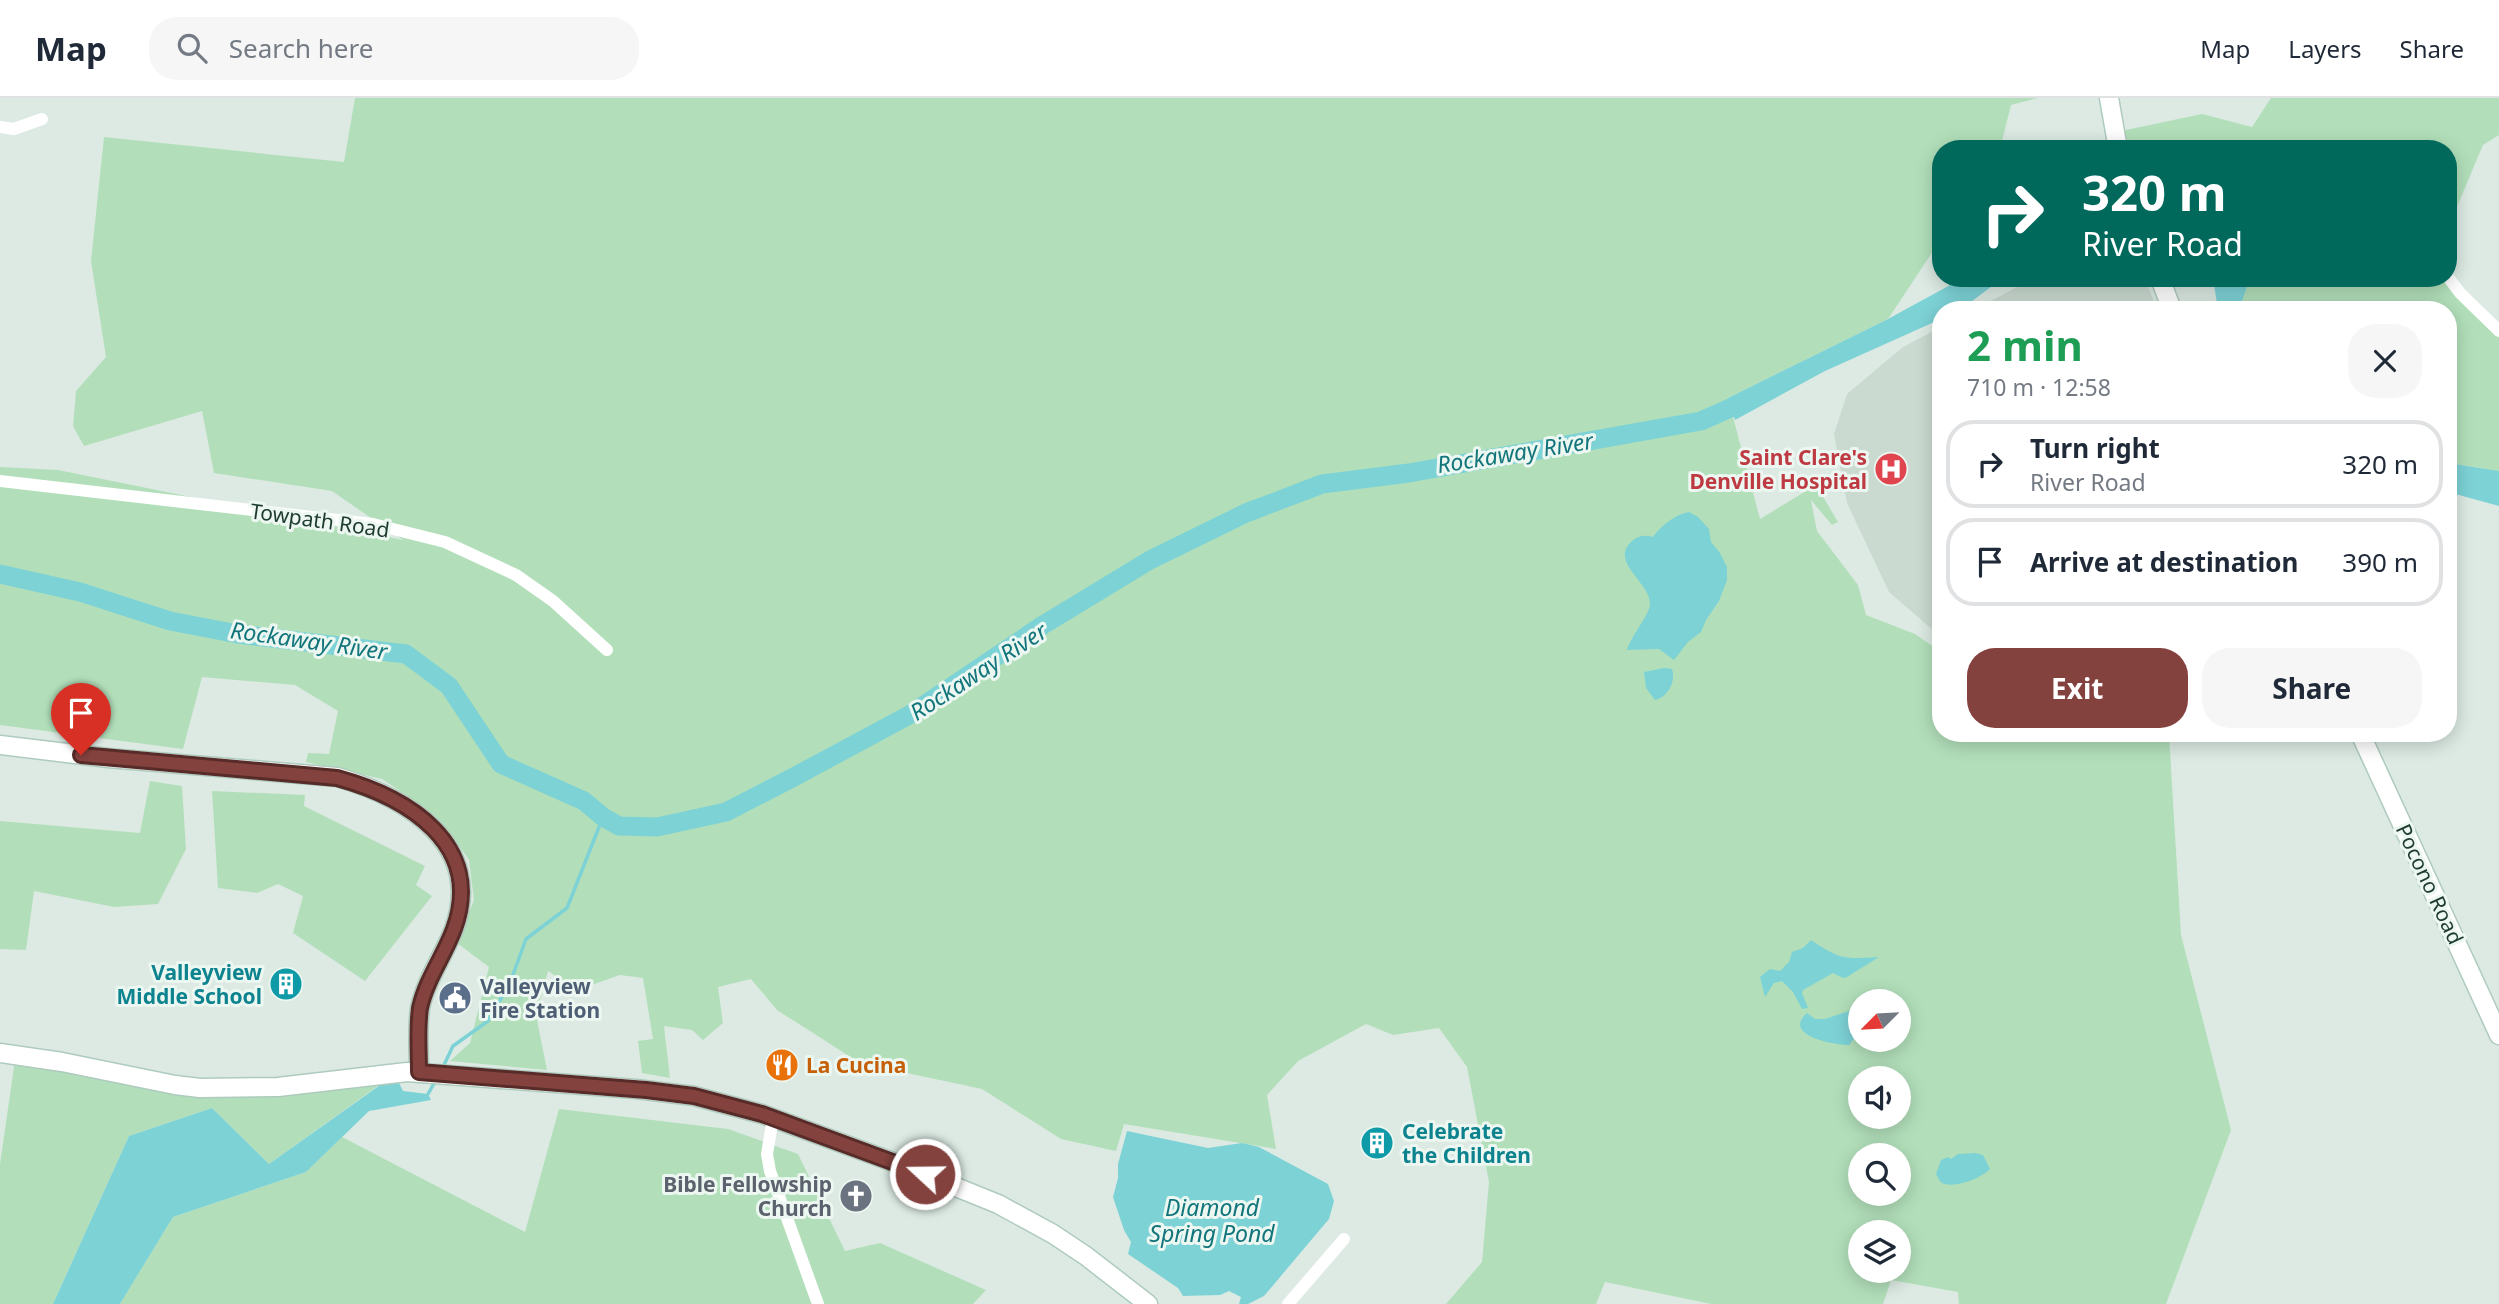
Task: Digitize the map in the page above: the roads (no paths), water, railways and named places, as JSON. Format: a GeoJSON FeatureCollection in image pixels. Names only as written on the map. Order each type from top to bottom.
{"type":"FeatureCollection","features":[{"type":"Feature","properties":{"kind":"street"},"geometry":{"type":"LineString","coordinates":[[2109,98],[2116,140]]}},
{"type":"Feature","properties":{"kind":"street"},"geometry":{"type":"LineString","coordinates":[[0,127],[14,129],[43,119]]}},
{"type":"Feature","properties":{"kind":"street"},"geometry":{"type":"LineString","coordinates":[[2456,287],[2499,331]]}},
{"type":"Feature","properties":{"kind":"street","name":"Towpath Road"},"geometry":{"type":"LineString","coordinates":[[0,481],[373,524],[445,542],[516,575],[554,601],[607,649]]}},
{"type":"Feature","properties":{"kind":"street","name":"Pocono Road"},"geometry":{"type":"LineString","coordinates":[[2364,742],[2499,1035]]}},
{"type":"Feature","properties":{"kind":"street"},"geometry":{"type":"LineString","coordinates":[[0,744],[108,758],[337,778],[368,786],[418,814],[447,846],[454,858],[461,885],[461,899],[453,930],[424,994],[421,1007],[418,1030],[426,1072]]}},
{"type":"Feature","properties":{"kind":"street"},"geometry":{"type":"LineString","coordinates":[[0,1053],[200,1088],[278,1087],[378,1074],[426,1072],[676,1093],[728,1104],[904,1166],[998,1204],[1075,1249],[1148,1304]]}},
{"type":"Feature","properties":{"kind":"street"},"geometry":{"type":"LineString","coordinates":[[773,1118],[767,1154],[770,1171],[818,1304]]}},
{"type":"Feature","properties":{"kind":"street"},"geometry":{"type":"LineString","coordinates":[[1289,1304],[1344,1239]]}},
{"type":"Feature","properties":{"kind":"water"},"geometry":{"type":"Polygon","coordinates":[[[1947,287],[1991,287],[1972,301],[1932,301],[1932,323],[1825,371],[1735,420],[1728,398],[1947,287]]]}},
{"type":"Feature","properties":{"kind":"water"},"geometry":{"type":"Polygon","coordinates":[[[2214,287],[2247,287],[2242,301],[2217,301],[2214,287]]]}},
{"type":"Feature","properties":{"kind":"water"},"geometry":{"type":"Polygon","coordinates":[[[2457,464],[2499,471],[2499,506],[2457,494],[2457,464]]]}},
{"type":"Feature","properties":{"kind":"water"},"geometry":{"type":"Polygon","coordinates":[[[1689,512],[1709,529],[1711,542],[1727,567],[1727,580],[1719,601],[1701,632],[1688,642],[1674,660],[1659,649],[1627,650],[1650,605],[1645,589],[1628,565],[1626,549],[1635,539],[1642,536],[1653,537],[1669,521],[1689,512]]]}},
{"type":"Feature","properties":{"kind":"water"},"geometry":{"type":"Polygon","coordinates":[[[1672,669],[1672,684],[1664,696],[1655,700],[1646,688],[1644,672],[1672,669]]]}},
{"type":"Feature","properties":{"kind":"water"},"geometry":{"type":"Polygon","coordinates":[[[1811,940],[1843,957],[1879,957],[1847,977],[1833,973],[1803,990],[1808,1008],[1802,1009],[1793,992],[1782,981],[1774,983],[1765,997],[1760,977],[1770,969],[1780,971],[1789,962],[1792,952],[1803,948],[1811,940]]]}},
{"type":"Feature","properties":{"kind":"water"},"geometry":{"type":"Polygon","coordinates":[[[1848,1011],[1848,1045],[1813,1038],[1801,1028],[1801,1021],[1807,1013],[1815,1019],[1825,1019],[1848,1011]]]}},
{"type":"Feature","properties":{"kind":"water"},"geometry":{"type":"Polygon","coordinates":[[[383,1083],[399,1083],[403,1091],[428,1094],[431,1100],[369,1111],[306,1172],[173,1217],[120,1304],[53,1304],[129,1136],[212,1108],[269,1164],[383,1083]]]}},
{"type":"Feature","properties":{"kind":"water","name":"Diamond Spring Pond"},"geometry":{"type":"Polygon","coordinates":[[[1127,1131],[1208,1148],[1242,1143],[1259,1147],[1328,1184],[1334,1201],[1329,1219],[1264,1296],[1248,1304],[1239,1304],[1241,1297],[1229,1291],[1220,1295],[1183,1296],[1178,1288],[1128,1254],[1131,1242],[1113,1197],[1127,1131]]]}},
{"type":"Feature","properties":{"kind":"water"},"geometry":{"type":"Polygon","coordinates":[[[1958,1154],[1983,1155],[1990,1169],[1960,1184],[1947,1184],[1939,1180],[1936,1174],[1941,1160],[1948,1157],[1951,1159],[1958,1154]]]}},
{"type":"Feature","properties":{"kind":"waterway","name":"Rockaway River"},"geometry":{"type":"LineString","coordinates":[[0,574],[80,592],[170,621],[238,634],[406,654],[449,686],[501,764],[584,801],[619,826],[657,827],[726,812],[792,778],[911,714],[1043,625],[1150,560],[1246,513],[1322,484],[1409,473],[1701,421],[1753,398]]}},
{"type":"Feature","properties":{"kind":"waterway"},"geometry":{"type":"LineString","coordinates":[[443,1067],[453,1046],[488,1021],[510,983],[526,939],[567,908],[603,817]]}},
{"type":"Feature","properties":{"kind":"waterway"},"geometry":{"type":"LineString","coordinates":[[428,1094],[436,1080]]}},
{"type":"Feature","properties":{"kind":"place","name":"Saint Clare's Denville Hospital"},"geometry":{"type":"Point","coordinates":[1891,469]}},
{"type":"Feature","properties":{"kind":"place","name":"Valleyview Middle School"},"geometry":{"type":"Point","coordinates":[286,984]}},
{"type":"Feature","properties":{"kind":"place","name":"Valleyview Fire Station"},"geometry":{"type":"Point","coordinates":[455,998]}},
{"type":"Feature","properties":{"kind":"place","name":"La Cucina"},"geometry":{"type":"Point","coordinates":[782,1065]}},
{"type":"Feature","properties":{"kind":"place","name":"Celebrate the Children"},"geometry":{"type":"Point","coordinates":[1377,1143]}},
{"type":"Feature","properties":{"kind":"place","name":"Bible Fellowship Church"},"geometry":{"type":"Point","coordinates":[856,1196]}}]}
